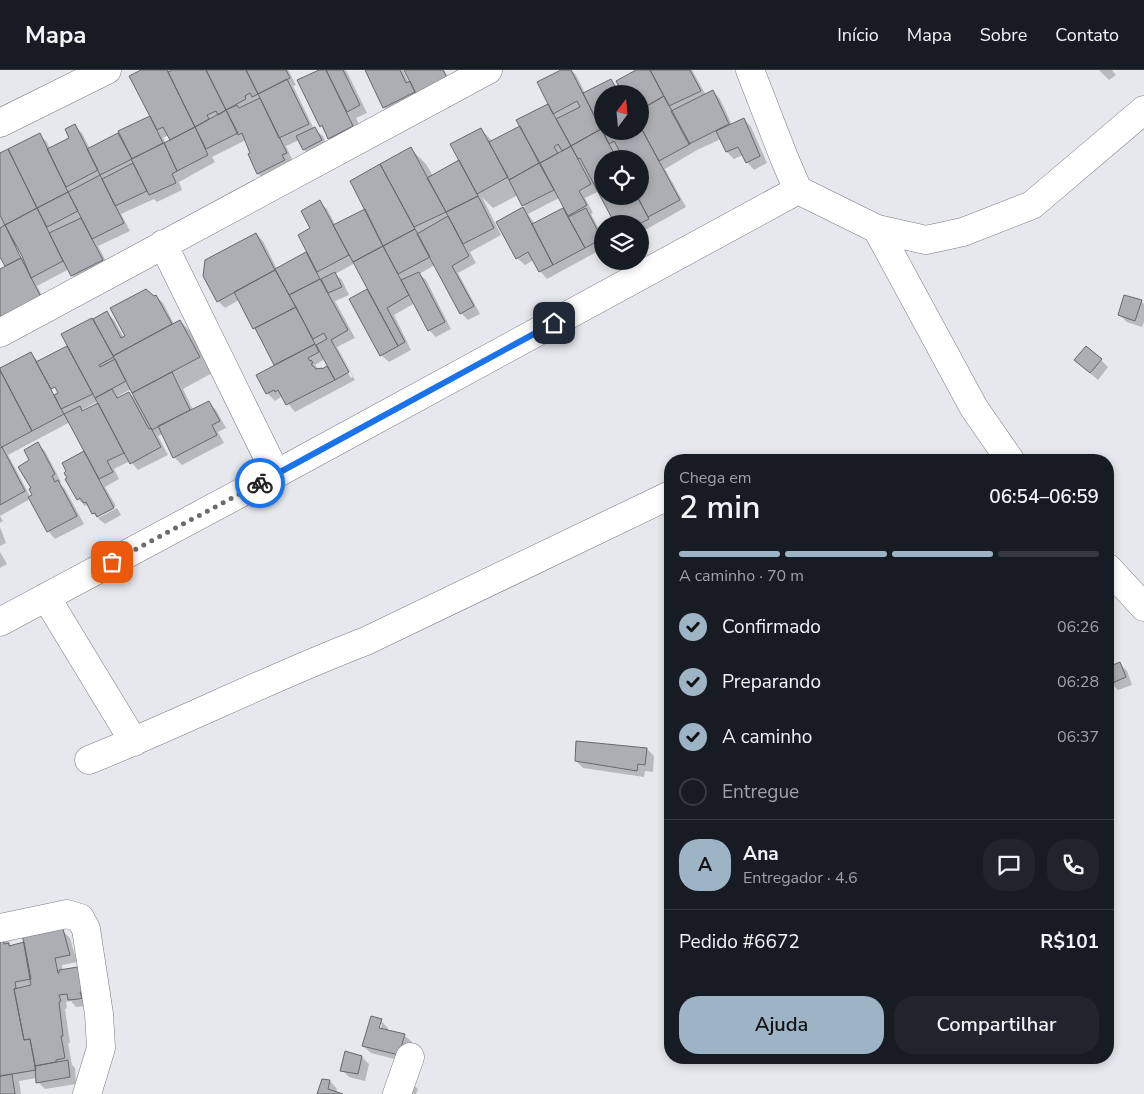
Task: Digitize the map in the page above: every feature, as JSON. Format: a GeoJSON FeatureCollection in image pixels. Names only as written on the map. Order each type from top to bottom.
{"type":"FeatureCollection","features":[{"type":"Feature","properties":{"kind":"street"},"geometry":{"type":"LineString","coordinates":[[0,123],[107,70]]}},
{"type":"Feature","properties":{"kind":"street"},"geometry":{"type":"LineString","coordinates":[[0,333],[488,70]]}},
{"type":"Feature","properties":{"kind":"street"},"geometry":{"type":"LineString","coordinates":[[750,70],[798,190],[877,229],[926,240],[963,232],[1032,205],[1144,110]]}},
{"type":"Feature","properties":{"kind":"street"},"geometry":{"type":"LineString","coordinates":[[0,622],[798,190]]}},
{"type":"Feature","properties":{"kind":"street"},"geometry":{"type":"LineString","coordinates":[[877,229],[974,408],[1006,454]]}},
{"type":"Feature","properties":{"kind":"street"},"geometry":{"type":"LineString","coordinates":[[163,244],[276,474]]}},
{"type":"Feature","properties":{"kind":"street"},"geometry":{"type":"LineString","coordinates":[[89,760],[134,742],[327,656],[366,641],[664,498]]}},
{"type":"Feature","properties":{"kind":"street"},"geometry":{"type":"LineString","coordinates":[[1114,574],[1144,607]]}},
{"type":"Feature","properties":{"kind":"street"},"geometry":{"type":"LineString","coordinates":[[46,597],[134,742]]}},
{"type":"Feature","properties":{"kind":"street"},"geometry":{"type":"LineString","coordinates":[[0,928],[67,914],[80,918],[86,929],[99,1014],[101,1048],[87,1094]]}},
{"type":"Feature","properties":{"kind":"street"},"geometry":{"type":"LineString","coordinates":[[397,1094],[410,1057]]}},
{"type":"Feature","properties":{"kind":"building"},"geometry":{"type":"Polygon","coordinates":[[[141,70],[167,70],[195,127],[170,140],[163,127],[157,130],[129,76],[141,70]]]}},
{"type":"Feature","properties":{"kind":"building"},"geometry":{"type":"Polygon","coordinates":[[[172,70],[206,70],[226,110],[218,115],[216,111],[207,115],[209,119],[195,127],[168,72],[172,70]]]}},
{"type":"Feature","properties":{"kind":"building"},"geometry":{"type":"Polygon","coordinates":[[[206,70],[246,70],[258,94],[252,97],[250,93],[245,96],[246,99],[226,110],[206,70]]]}},
{"type":"Feature","properties":{"kind":"building"},"geometry":{"type":"Polygon","coordinates":[[[246,70],[286,70],[290,78],[258,94],[246,70]]]}},
{"type":"Feature","properties":{"kind":"building"},"geometry":{"type":"Polygon","coordinates":[[[319,70],[326,70],[353,126],[328,139],[322,125],[320,127],[297,80],[319,70]]]}},
{"type":"Feature","properties":{"kind":"building"},"geometry":{"type":"Polygon","coordinates":[[[326,70],[343,70],[360,105],[347,112],[326,70]]]}},
{"type":"Feature","properties":{"kind":"building"},"geometry":{"type":"Polygon","coordinates":[[[365,70],[400,70],[406,83],[410,81],[415,92],[383,108],[365,70]]]}},
{"type":"Feature","properties":{"kind":"building"},"geometry":{"type":"Polygon","coordinates":[[[404,70],[443,70],[448,80],[417,96],[404,70]]]}},
{"type":"Feature","properties":{"kind":"building"},"geometry":{"type":"Polygon","coordinates":[[[561,70],[571,70],[594,115],[594,133],[571,146],[556,119],[580,107],[577,101],[553,114],[537,82],[561,70]]]}},
{"type":"Feature","properties":{"kind":"building"},"geometry":{"type":"Polygon","coordinates":[[[636,70],[650,70],[664,96],[649,105],[649,85],[618,85],[616,81],[636,70]]]}},
{"type":"Feature","properties":{"kind":"building"},"geometry":{"type":"Polygon","coordinates":[[[650,70],[690,70],[701,91],[669,106],[650,70]]]}},
{"type":"Feature","properties":{"kind":"building"},"geometry":{"type":"Polygon","coordinates":[[[287,79],[309,124],[279,138],[258,94],[287,79]]]}},
{"type":"Feature","properties":{"kind":"building"},"geometry":{"type":"Polygon","coordinates":[[[611,79],[614,85],[599,85],[611,79]]]}},
{"type":"Feature","properties":{"kind":"building"},"geometry":{"type":"Polygon","coordinates":[[[594,88],[594,115],[583,93],[594,88]]]}},
{"type":"Feature","properties":{"kind":"building"},"geometry":{"type":"Polygon","coordinates":[[[713,90],[729,124],[689,144],[671,111],[713,90]]]}},
{"type":"Feature","properties":{"kind":"building"},"geometry":{"type":"Polygon","coordinates":[[[664,96],[690,144],[659,161],[648,140],[649,105],[664,96]]]}},
{"type":"Feature","properties":{"kind":"building"},"geometry":{"type":"Polygon","coordinates":[[[260,98],[287,153],[282,155],[285,160],[257,174],[248,154],[250,153],[242,133],[238,135],[226,110],[237,105],[239,108],[260,98]]]}},
{"type":"Feature","properties":{"kind":"building"},"geometry":{"type":"Polygon","coordinates":[[[548,104],[571,146],[562,151],[558,144],[554,147],[558,153],[540,163],[516,120],[548,104]]]}},
{"type":"Feature","properties":{"kind":"building"},"geometry":{"type":"Polygon","coordinates":[[[226,110],[238,133],[206,149],[195,127],[226,110]]]}},
{"type":"Feature","properties":{"kind":"building"},"geometry":{"type":"Polygon","coordinates":[[[150,116],[163,143],[132,159],[118,131],[150,116]]]}},
{"type":"Feature","properties":{"kind":"building"},"geometry":{"type":"Polygon","coordinates":[[[744,118],[760,156],[746,163],[738,147],[726,152],[716,131],[744,118]]]}},
{"type":"Feature","properties":{"kind":"building"},"geometry":{"type":"Polygon","coordinates":[[[75,124],[98,170],[66,187],[47,149],[69,138],[65,129],[75,124]]]}},
{"type":"Feature","properties":{"kind":"building"},"geometry":{"type":"Polygon","coordinates":[[[520,126],[539,163],[509,180],[489,142],[520,126]]]}},
{"type":"Feature","properties":{"kind":"building"},"geometry":{"type":"Polygon","coordinates":[[[195,127],[208,155],[177,171],[164,143],[195,127]]]}},
{"type":"Feature","properties":{"kind":"building"},"geometry":{"type":"Polygon","coordinates":[[[315,127],[322,140],[303,150],[296,136],[315,127]]]}},
{"type":"Feature","properties":{"kind":"building"},"geometry":{"type":"Polygon","coordinates":[[[481,128],[508,177],[477,194],[450,144],[481,128]]]}},
{"type":"Feature","properties":{"kind":"building"},"geometry":{"type":"Polygon","coordinates":[[[40,133],[68,192],[37,208],[8,149],[40,133]]]}},
{"type":"Feature","properties":{"kind":"building"},"geometry":{"type":"Polygon","coordinates":[[[118,133],[132,159],[100,175],[87,149],[118,133]]]}},
{"type":"Feature","properties":{"kind":"building"},"geometry":{"type":"Polygon","coordinates":[[[594,133],[594,140],[607,140],[612,150],[594,150],[594,184],[580,158],[578,159],[571,146],[594,133]]]}},
{"type":"Feature","properties":{"kind":"building"},"geometry":{"type":"Polygon","coordinates":[[[607,140],[648,140],[680,200],[649,216],[647,215],[642,205],[649,205],[649,150],[619,150],[614,141],[609,144],[607,140]]]}},
{"type":"Feature","properties":{"kind":"building"},"geometry":{"type":"Polygon","coordinates":[[[164,143],[177,171],[172,174],[176,183],[149,195],[131,159],[164,143]]]}},
{"type":"Feature","properties":{"kind":"building"},"geometry":{"type":"Polygon","coordinates":[[[571,146],[591,184],[579,191],[587,205],[568,216],[540,163],[571,146]]]}},
{"type":"Feature","properties":{"kind":"building"},"geometry":{"type":"Polygon","coordinates":[[[411,147],[446,212],[414,227],[380,164],[411,147]]]}},
{"type":"Feature","properties":{"kind":"building"},"geometry":{"type":"Polygon","coordinates":[[[8,149],[37,208],[5,225],[0,215],[0,153],[8,149]]]}},
{"type":"Feature","properties":{"kind":"building"},"geometry":{"type":"Polygon","coordinates":[[[459,160],[478,196],[446,212],[427,178],[459,160]]]}},
{"type":"Feature","properties":{"kind":"building"},"geometry":{"type":"Polygon","coordinates":[[[133,163],[147,191],[115,206],[102,179],[133,163]]]}},
{"type":"Feature","properties":{"kind":"building"},"geometry":{"type":"Polygon","coordinates":[[[539,163],[554,190],[522,206],[509,180],[539,163]]]}},
{"type":"Feature","properties":{"kind":"building"},"geometry":{"type":"Polygon","coordinates":[[[380,164],[415,229],[383,246],[350,181],[380,164]]]}},
{"type":"Feature","properties":{"kind":"building"},"geometry":{"type":"Polygon","coordinates":[[[100,175],[124,223],[92,239],[68,192],[100,175]]]}},
{"type":"Feature","properties":{"kind":"building"},"geometry":{"type":"Polygon","coordinates":[[[68,192],[78,211],[47,227],[37,208],[68,192]]]}},
{"type":"Feature","properties":{"kind":"building"},"geometry":{"type":"Polygon","coordinates":[[[478,196],[494,228],[463,244],[446,212],[478,196]]]}},
{"type":"Feature","properties":{"kind":"building"},"geometry":{"type":"Polygon","coordinates":[[[320,200],[349,255],[317,272],[298,235],[310,228],[301,211],[320,200]]]}},
{"type":"Feature","properties":{"kind":"building"},"geometry":{"type":"Polygon","coordinates":[[[605,205],[642,205],[647,215],[610,215],[605,205]]]}},
{"type":"Feature","properties":{"kind":"building"},"geometry":{"type":"Polygon","coordinates":[[[523,207],[553,265],[539,272],[528,252],[516,259],[496,222],[523,207]]]}},
{"type":"Feature","properties":{"kind":"building"},"geometry":{"type":"Polygon","coordinates":[[[37,208],[63,261],[31,278],[22,256],[5,225],[37,208]]]}},
{"type":"Feature","properties":{"kind":"building"},"geometry":{"type":"Polygon","coordinates":[[[563,208],[585,248],[553,265],[532,224],[563,208]]]}},
{"type":"Feature","properties":{"kind":"building"},"geometry":{"type":"Polygon","coordinates":[[[586,208],[594,224],[594,243],[585,248],[568,217],[586,208]]]}},
{"type":"Feature","properties":{"kind":"building"},"geometry":{"type":"Polygon","coordinates":[[[365,209],[383,246],[353,262],[333,225],[365,209]]]}},
{"type":"Feature","properties":{"kind":"building"},"geometry":{"type":"Polygon","coordinates":[[[448,216],[469,256],[452,266],[474,306],[460,314],[417,234],[448,216]]]}},
{"type":"Feature","properties":{"kind":"building"},"geometry":{"type":"Polygon","coordinates":[[[81,218],[103,260],[71,276],[49,233],[81,218]]]}},
{"type":"Feature","properties":{"kind":"building"},"geometry":{"type":"Polygon","coordinates":[[[5,225],[21,258],[5,266],[0,257],[0,228],[5,225]]]}},
{"type":"Feature","properties":{"kind":"building"},"geometry":{"type":"Polygon","coordinates":[[[415,229],[430,257],[398,274],[383,246],[415,229]]]}},
{"type":"Feature","properties":{"kind":"building"},"geometry":{"type":"Polygon","coordinates":[[[256,233],[275,270],[217,302],[203,276],[205,260],[256,233]]]}},
{"type":"Feature","properties":{"kind":"building"},"geometry":{"type":"Polygon","coordinates":[[[383,246],[409,295],[387,308],[405,342],[398,346],[353,262],[383,246]]]}},
{"type":"Feature","properties":{"kind":"building"},"geometry":{"type":"Polygon","coordinates":[[[306,252],[320,279],[289,295],[275,269],[306,252]]]}},
{"type":"Feature","properties":{"kind":"building"},"geometry":{"type":"Polygon","coordinates":[[[21,258],[41,297],[0,319],[0,269],[21,258]]]}},
{"type":"Feature","properties":{"kind":"building"},"geometry":{"type":"Polygon","coordinates":[[[275,270],[296,307],[253,329],[234,292],[275,270]]]}},
{"type":"Feature","properties":{"kind":"building"},"geometry":{"type":"Polygon","coordinates":[[[335,272],[342,287],[328,293],[321,279],[335,272]]]}},
{"type":"Feature","properties":{"kind":"building"},"geometry":{"type":"Polygon","coordinates":[[[419,272],[445,322],[428,331],[401,280],[419,272]]]}},
{"type":"Feature","properties":{"kind":"building"},"geometry":{"type":"Polygon","coordinates":[[[320,279],[348,330],[331,340],[349,372],[335,380],[316,345],[327,339],[324,333],[313,339],[289,295],[320,279]]]}},
{"type":"Feature","properties":{"kind":"building"},"geometry":{"type":"Polygon","coordinates":[[[146,289],[154,296],[156,295],[172,324],[113,356],[93,319],[107,311],[121,338],[125,336],[110,308],[146,289]]]}},
{"type":"Feature","properties":{"kind":"building"},"geometry":{"type":"Polygon","coordinates":[[[367,289],[398,346],[380,356],[349,299],[367,289]]]}},
{"type":"Feature","properties":{"kind":"building"},"geometry":{"type":"Polygon","coordinates":[[[1124,295],[1142,300],[1135,321],[1118,315],[1124,295]]]}},
{"type":"Feature","properties":{"kind":"building"},"geometry":{"type":"Polygon","coordinates":[[[296,307],[315,344],[274,365],[255,328],[296,307]]]}},
{"type":"Feature","properties":{"kind":"building"},"geometry":{"type":"Polygon","coordinates":[[[92,318],[114,357],[99,365],[100,367],[115,359],[126,381],[95,398],[61,334],[92,318]]]}},
{"type":"Feature","properties":{"kind":"building"},"geometry":{"type":"Polygon","coordinates":[[[180,320],[200,357],[132,393],[113,356],[180,320]]]}},
{"type":"Feature","properties":{"kind":"building"},"geometry":{"type":"Polygon","coordinates":[[[315,344],[319,352],[308,358],[313,363],[311,364],[316,369],[322,369],[327,366],[335,380],[286,405],[278,390],[266,394],[256,375],[315,344]]]}},
{"type":"Feature","properties":{"kind":"building"},"geometry":{"type":"Polygon","coordinates":[[[67,346],[93,394],[61,409],[54,395],[58,393],[55,387],[51,389],[36,362],[67,346]]]}},
{"type":"Feature","properties":{"kind":"building"},"geometry":{"type":"Polygon","coordinates":[[[1086,346],[1102,359],[1090,373],[1074,360],[1086,346]]]}},
{"type":"Feature","properties":{"kind":"building"},"geometry":{"type":"Polygon","coordinates":[[[31,352],[64,414],[32,431],[0,370],[0,368],[31,352]]]}},
{"type":"Feature","properties":{"kind":"building"},"geometry":{"type":"Polygon","coordinates":[[[0,370],[32,431],[2,447],[0,445],[0,370]]]}},
{"type":"Feature","properties":{"kind":"building"},"geometry":{"type":"Polygon","coordinates":[[[172,372],[190,410],[152,430],[132,393],[172,372]]]}},
{"type":"Feature","properties":{"kind":"building"},"geometry":{"type":"Polygon","coordinates":[[[112,389],[117,398],[129,392],[161,447],[130,464],[95,398],[112,389]]]}},
{"type":"Feature","properties":{"kind":"building"},"geometry":{"type":"Polygon","coordinates":[[[209,401],[220,421],[212,425],[217,435],[173,458],[158,426],[209,401]]]}},
{"type":"Feature","properties":{"kind":"building"},"geometry":{"type":"Polygon","coordinates":[[[98,403],[124,453],[107,461],[113,472],[99,479],[64,414],[80,406],[82,411],[98,403]]]}},
{"type":"Feature","properties":{"kind":"building"},"geometry":{"type":"Polygon","coordinates":[[[38,442],[55,474],[52,476],[55,482],[58,480],[77,516],[47,532],[28,497],[32,495],[29,489],[31,488],[18,467],[29,460],[24,450],[38,442]]]}},
{"type":"Feature","properties":{"kind":"building"},"geometry":{"type":"Polygon","coordinates":[[[2,447],[25,491],[0,505],[0,448],[2,447]]]}},
{"type":"Feature","properties":{"kind":"building"},"geometry":{"type":"Polygon","coordinates":[[[84,451],[114,508],[97,517],[95,513],[92,514],[86,502],[84,503],[80,498],[77,500],[65,479],[67,478],[64,473],[66,471],[62,463],[84,451]]]}},
{"type":"Feature","properties":{"kind":"building"},"geometry":{"type":"Polygon","coordinates":[[[1120,662],[1126,677],[1114,682],[1114,664],[1120,662]]]}},
{"type":"Feature","properties":{"kind":"building"},"geometry":{"type":"Polygon","coordinates":[[[576,741],[647,748],[645,765],[638,764],[637,771],[575,761],[576,741]]]}},
{"type":"Feature","properties":{"kind":"building"},"geometry":{"type":"Polygon","coordinates":[[[21,927],[47,930],[63,929],[70,955],[55,958],[58,973],[59,970],[78,967],[82,992],[80,992],[82,998],[79,999],[68,1000],[67,994],[59,995],[63,1036],[61,1036],[65,1058],[56,1060],[56,1062],[35,1066],[30,1039],[24,1040],[14,989],[31,985],[21,927]]]}},
{"type":"Feature","properties":{"kind":"building"},"geometry":{"type":"Polygon","coordinates":[[[2,933],[4,944],[9,943],[9,946],[24,942],[31,979],[15,982],[16,988],[14,989],[24,1040],[30,1039],[36,1070],[0,1076],[0,934],[2,933]]]}},
{"type":"Feature","properties":{"kind":"building"},"geometry":{"type":"Polygon","coordinates":[[[371,1016],[382,1019],[379,1028],[405,1034],[399,1055],[362,1046],[371,1016]]]}},
{"type":"Feature","properties":{"kind":"building"},"geometry":{"type":"Polygon","coordinates":[[[345,1051],[362,1056],[358,1074],[340,1071],[345,1051]]]}},
{"type":"Feature","properties":{"kind":"building"},"geometry":{"type":"Polygon","coordinates":[[[68,1060],[70,1077],[36,1083],[35,1066],[68,1060]]]}},
{"type":"Feature","properties":{"kind":"building"},"geometry":{"type":"Polygon","coordinates":[[[12,1074],[15,1094],[0,1094],[0,1076],[12,1074]]]}},
{"type":"Feature","properties":{"kind":"building"},"geometry":{"type":"Polygon","coordinates":[[[322,1079],[330,1080],[328,1089],[343,1094],[317,1094],[322,1079]]]}},
{"type":"Feature","properties":{"kind":"way so far"},"geometry":{"type":"LineString","coordinates":[[112,562],[260,483]]}},
{"type":"Feature","properties":{"kind":"route"},"geometry":{"type":"LineString","coordinates":[[260,483],[554,323]]}}]}
